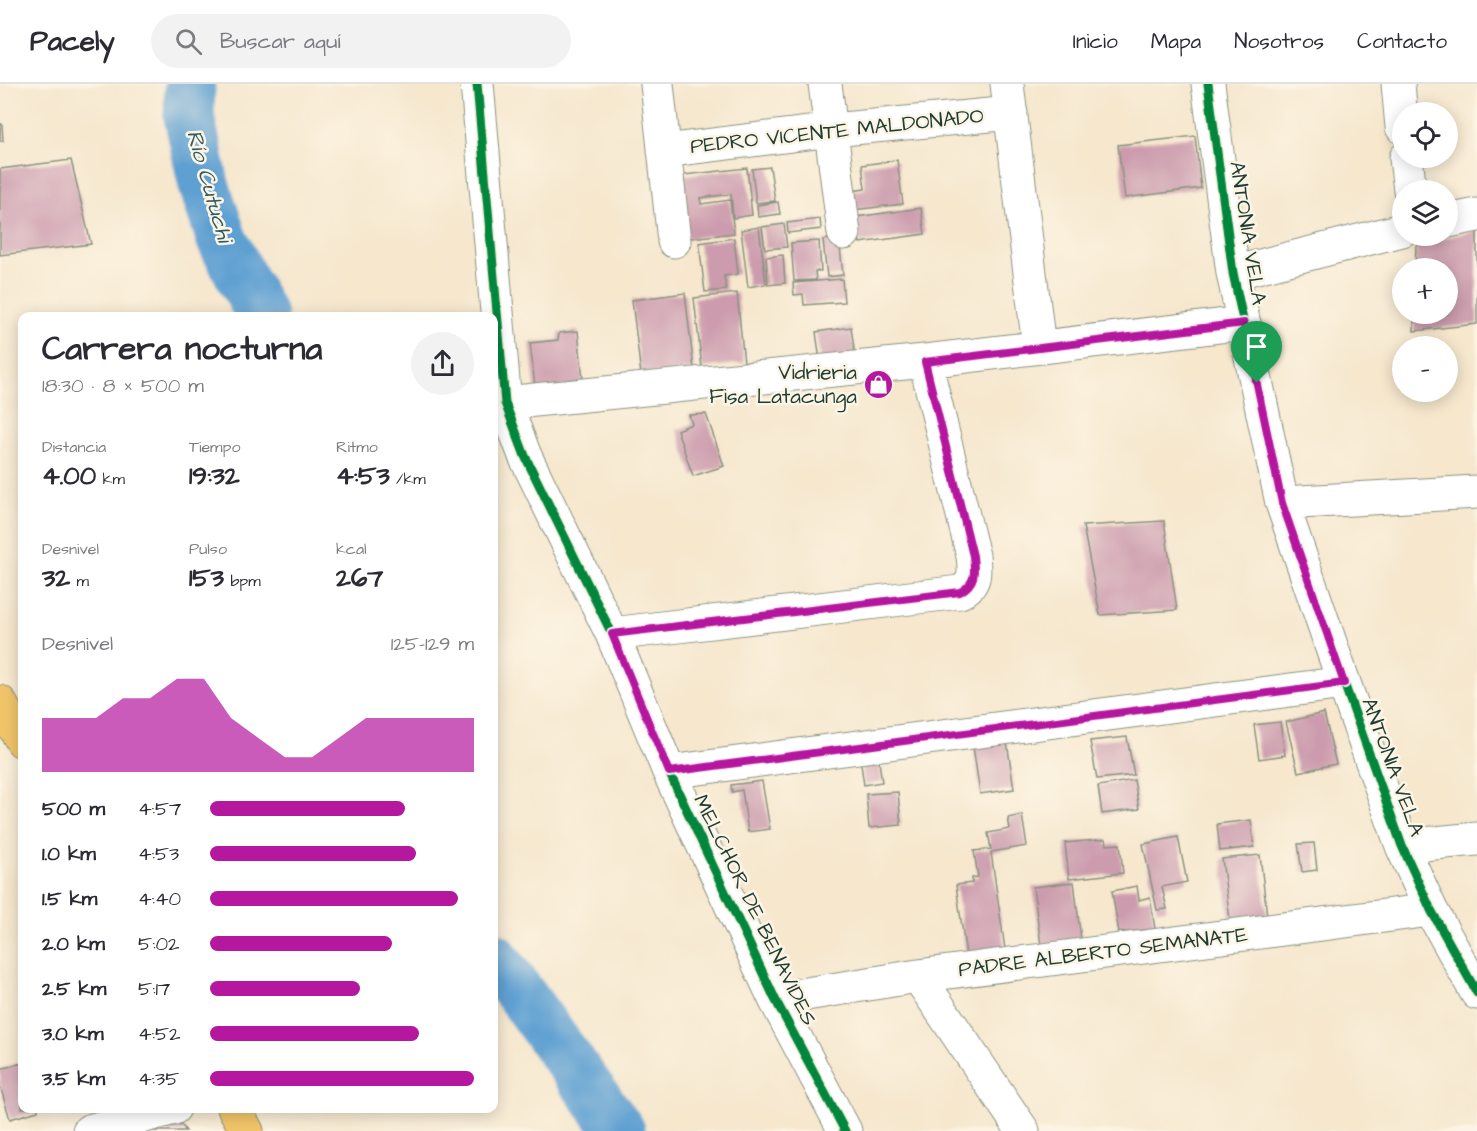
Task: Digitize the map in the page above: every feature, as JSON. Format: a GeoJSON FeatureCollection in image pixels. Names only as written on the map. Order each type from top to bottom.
{"type":"FeatureCollection","features":[{"type":"Feature","properties":{"kind":"main road"},"geometry":{"type":"LineString","coordinates":[[0,702],[18,734]]}},
{"type":"Feature","properties":{"kind":"main road"},"geometry":{"type":"LineString","coordinates":[[237,1113],[247,1131]]}},
{"type":"Feature","properties":{"kind":"street","name":"MELCHOR DE BENAVIDES"},"geometry":{"type":"LineString","coordinates":[[477,84],[497,312]]}},
{"type":"Feature","properties":{"kind":"street"},"geometry":{"type":"LineString","coordinates":[[657,84],[674,241]]}},
{"type":"Feature","properties":{"kind":"street"},"geometry":{"type":"LineString","coordinates":[[825,84],[844,233]]}},
{"type":"Feature","properties":{"kind":"street","name":"ANTONIA VELA"},"geometry":{"type":"LineString","coordinates":[[1208,84],[1233,273],[1282,503],[1402,846],[1431,910],[1477,993]]}},
{"type":"Feature","properties":{"kind":"street"},"geometry":{"type":"LineString","coordinates":[[1398,84],[1400,102]]}},
{"type":"Feature","properties":{"kind":"street"},"geometry":{"type":"LineString","coordinates":[[1009,98],[1039,347]]}},
{"type":"Feature","properties":{"kind":"street","name":"PEDRO VICENTE MALDONADO"},"geometry":{"type":"LineString","coordinates":[[664,151],[832,130],[1009,98]]}},
{"type":"Feature","properties":{"kind":"street"},"geometry":{"type":"LineString","coordinates":[[1458,219],[1477,215]]}},
{"type":"Feature","properties":{"kind":"street"},"geometry":{"type":"LineString","coordinates":[[1233,273],[1392,233]]}},
{"type":"Feature","properties":{"kind":"street","name":"MELCHOR DE BENAVIDES"},"geometry":{"type":"LineString","coordinates":[[498,323],[505,403],[525,456],[612,634],[669,772],[775,999],[845,1131]]}},
{"type":"Feature","properties":{"kind":"street"},"geometry":{"type":"LineString","coordinates":[[505,403],[925,362],[1244,323]]}},
{"type":"Feature","properties":{"kind":"street"},"geometry":{"type":"LineString","coordinates":[[612,634],[960,592],[968,588],[973,580],[973,556],[925,362]]}},
{"type":"Feature","properties":{"kind":"street"},"geometry":{"type":"LineString","coordinates":[[1282,503],[1477,492]]}},
{"type":"Feature","properties":{"kind":"street"},"geometry":{"type":"LineString","coordinates":[[669,772],[1344,683]]}},
{"type":"Feature","properties":{"kind":"street"},"geometry":{"type":"LineString","coordinates":[[1402,846],[1477,839]]}},
{"type":"Feature","properties":{"kind":"street","name":"PADRE ALBERTO SEMANATE"},"geometry":{"type":"LineString","coordinates":[[775,999],[918,976],[1431,910]]}},
{"type":"Feature","properties":{"kind":"street"},"geometry":{"type":"LineString","coordinates":[[918,976],[1023,1131]]}},
{"type":"Feature","properties":{"kind":"street"},"geometry":{"type":"LineString","coordinates":[[89,1131],[156,1113]]}},
{"type":"Feature","properties":{"kind":"building"},"geometry":{"type":"Polygon","coordinates":[[[0,124],[2,124],[3,141],[0,141],[0,124]]]}},
{"type":"Feature","properties":{"kind":"building"},"geometry":{"type":"Polygon","coordinates":[[[1195,136],[1201,188],[1125,198],[1118,145],[1195,136]]]}},
{"type":"Feature","properties":{"kind":"building"},"geometry":{"type":"Polygon","coordinates":[[[71,160],[91,244],[0,255],[0,169],[71,160]]]}},
{"type":"Feature","properties":{"kind":"building"},"geometry":{"type":"Polygon","coordinates":[[[897,160],[903,204],[853,210],[851,191],[865,189],[862,165],[897,160]]]}},
{"type":"Feature","properties":{"kind":"building"},"geometry":{"type":"Polygon","coordinates":[[[770,167],[775,201],[756,203],[752,169],[770,167]]]}},
{"type":"Feature","properties":{"kind":"building"},"geometry":{"type":"Polygon","coordinates":[[[747,168],[752,215],[733,218],[731,194],[700,198],[701,204],[730,200],[734,233],[683,239],[675,176],[747,168]]]}},
{"type":"Feature","properties":{"kind":"building"},"geometry":{"type":"Polygon","coordinates":[[[778,202],[780,214],[758,217],[757,205],[778,202]]]}},
{"type":"Feature","properties":{"kind":"building"},"geometry":{"type":"Polygon","coordinates":[[[921,208],[925,234],[860,243],[856,217],[921,208]]]}},
{"type":"Feature","properties":{"kind":"building"},"geometry":{"type":"Polygon","coordinates":[[[820,219],[821,229],[788,233],[787,223],[820,219]]]}},
{"type":"Feature","properties":{"kind":"building"},"geometry":{"type":"Polygon","coordinates":[[[784,224],[787,247],[765,249],[762,227],[784,224]]]}},
{"type":"Feature","properties":{"kind":"building"},"geometry":{"type":"Polygon","coordinates":[[[759,227],[766,284],[748,287],[741,230],[759,227]]]}},
{"type":"Feature","properties":{"kind":"building"},"geometry":{"type":"Polygon","coordinates":[[[1477,230],[1477,324],[1414,331],[1414,324],[1458,324],[1458,258],[1415,258],[1416,246],[1458,246],[1458,235],[1477,230]]]}},
{"type":"Feature","properties":{"kind":"building"},"geometry":{"type":"Polygon","coordinates":[[[734,238],[738,274],[724,276],[726,290],[705,292],[699,243],[734,238]]]}},
{"type":"Feature","properties":{"kind":"building"},"geometry":{"type":"Polygon","coordinates":[[[839,238],[843,275],[827,277],[823,240],[839,238]]]}},
{"type":"Feature","properties":{"kind":"building"},"geometry":{"type":"Polygon","coordinates":[[[819,241],[821,271],[815,271],[816,280],[794,281],[791,243],[819,241]]]}},
{"type":"Feature","properties":{"kind":"building"},"geometry":{"type":"Polygon","coordinates":[[[783,255],[785,283],[768,285],[766,257],[783,255]]]}},
{"type":"Feature","properties":{"kind":"building"},"geometry":{"type":"Polygon","coordinates":[[[842,279],[844,302],[804,305],[803,294],[794,295],[793,283],[842,279]]]}},
{"type":"Feature","properties":{"kind":"building"},"geometry":{"type":"Polygon","coordinates":[[[685,293],[694,369],[641,375],[632,300],[685,293]]]}},
{"type":"Feature","properties":{"kind":"building"},"geometry":{"type":"Polygon","coordinates":[[[737,293],[744,363],[702,368],[694,298],[737,293]]]}},
{"type":"Feature","properties":{"kind":"building"},"geometry":{"type":"Polygon","coordinates":[[[851,327],[856,363],[821,368],[816,332],[851,327]]]}},
{"type":"Feature","properties":{"kind":"building"},"geometry":{"type":"Polygon","coordinates":[[[578,331],[584,390],[536,395],[530,343],[558,340],[559,333],[578,331]]]}},
{"type":"Feature","properties":{"kind":"building"},"geometry":{"type":"Polygon","coordinates":[[[706,414],[724,466],[693,476],[677,430],[692,424],[689,415],[706,414]]]}},
{"type":"Feature","properties":{"kind":"building"},"geometry":{"type":"Polygon","coordinates":[[[1164,521],[1177,610],[1100,615],[1083,526],[1164,521]]]}},
{"type":"Feature","properties":{"kind":"building"},"geometry":{"type":"Polygon","coordinates":[[[1324,713],[1336,764],[1298,772],[1286,722],[1324,713]]]}},
{"type":"Feature","properties":{"kind":"building"},"geometry":{"type":"Polygon","coordinates":[[[1280,722],[1285,755],[1259,759],[1254,725],[1280,722]]]}},
{"type":"Feature","properties":{"kind":"building"},"geometry":{"type":"Polygon","coordinates":[[[1127,737],[1134,775],[1097,779],[1090,741],[1127,737]]]}},
{"type":"Feature","properties":{"kind":"building"},"geometry":{"type":"Polygon","coordinates":[[[1007,742],[1014,789],[980,794],[973,746],[1007,742]]]}},
{"type":"Feature","properties":{"kind":"building"},"geometry":{"type":"Polygon","coordinates":[[[878,755],[882,782],[864,785],[860,758],[878,755]]]}},
{"type":"Feature","properties":{"kind":"building"},"geometry":{"type":"Polygon","coordinates":[[[1134,780],[1139,809],[1102,814],[1098,786],[1134,780]]]}},
{"type":"Feature","properties":{"kind":"building"},"geometry":{"type":"Polygon","coordinates":[[[762,781],[770,829],[748,832],[742,790],[732,792],[731,785],[762,781]]]}},
{"type":"Feature","properties":{"kind":"building"},"geometry":{"type":"Polygon","coordinates":[[[898,792],[901,825],[869,828],[866,794],[898,792]]]}},
{"type":"Feature","properties":{"kind":"building"},"geometry":{"type":"Polygon","coordinates":[[[1022,815],[1027,846],[991,852],[1005,949],[966,955],[956,885],[972,883],[972,878],[978,877],[974,851],[991,849],[988,833],[1010,829],[1008,818],[1022,815]]]}},
{"type":"Feature","properties":{"kind":"building"},"geometry":{"type":"Polygon","coordinates":[[[1251,820],[1254,847],[1220,851],[1217,824],[1251,820]]]}},
{"type":"Feature","properties":{"kind":"building"},"geometry":{"type":"Polygon","coordinates":[[[1178,837],[1187,882],[1162,887],[1167,909],[1157,910],[1143,844],[1178,837]]]}},
{"type":"Feature","properties":{"kind":"building"},"geometry":{"type":"Polygon","coordinates":[[[1106,839],[1107,845],[1120,844],[1123,873],[1069,879],[1065,843],[1106,839]]]}},
{"type":"Feature","properties":{"kind":"building"},"geometry":{"type":"Polygon","coordinates":[[[1314,843],[1317,870],[1302,872],[1298,844],[1314,843]]]}},
{"type":"Feature","properties":{"kind":"building"},"geometry":{"type":"Polygon","coordinates":[[[1260,855],[1267,916],[1230,920],[1222,859],[1260,855]]]}},
{"type":"Feature","properties":{"kind":"building"},"geometry":{"type":"Polygon","coordinates":[[[1074,882],[1081,940],[1041,945],[1033,887],[1074,882]]]}},
{"type":"Feature","properties":{"kind":"building"},"geometry":{"type":"Polygon","coordinates":[[[1137,886],[1139,900],[1150,897],[1155,929],[1119,933],[1112,891],[1137,886]]]}},
{"type":"Feature","properties":{"kind":"building"},"geometry":{"type":"Polygon","coordinates":[[[18,1064],[18,1113],[31,1113],[10,1119],[0,1086],[0,1069],[18,1064]]]}},
{"type":"Feature","properties":{"kind":"building"},"geometry":{"type":"Polygon","coordinates":[[[174,1115],[186,1131],[117,1131],[174,1115]]]}},
{"type":"Feature","properties":{"kind":"waterway","name":"Río Cutuchi"},"geometry":{"type":"LineString","coordinates":[[190,84],[189,116],[204,185],[222,240],[260,312]]}},
{"type":"Feature","properties":{"kind":"waterway","name":"Río Cutuchi"},"geometry":{"type":"LineString","coordinates":[[498,963],[620,1131]]}},
{"type":"Feature","properties":{"kind":"cycle path"},"geometry":{"type":"LineString","coordinates":[[477,84],[497,312]]}},
{"type":"Feature","properties":{"kind":"cycle path"},"geometry":{"type":"LineString","coordinates":[[1208,84],[1233,273],[1282,503],[1402,846],[1431,910],[1477,993]]}},
{"type":"Feature","properties":{"kind":"cycle path"},"geometry":{"type":"LineString","coordinates":[[498,323],[505,403],[525,456],[612,634],[669,772],[775,999],[845,1131]]}},
{"type":"Feature","properties":{"kind":"place","name":"Vidrieria Fisa Latacunga"},"geometry":{"type":"Point","coordinates":[878,384]}},
{"type":"Feature","properties":{"kind":"route"},"geometry":{"type":"LineString","coordinates":[[1244,323],[1257,383],[1282,503],[1344,683],[669,772],[612,634],[960,592],[968,588],[973,580],[973,556],[925,362],[1244,323]]}}]}
